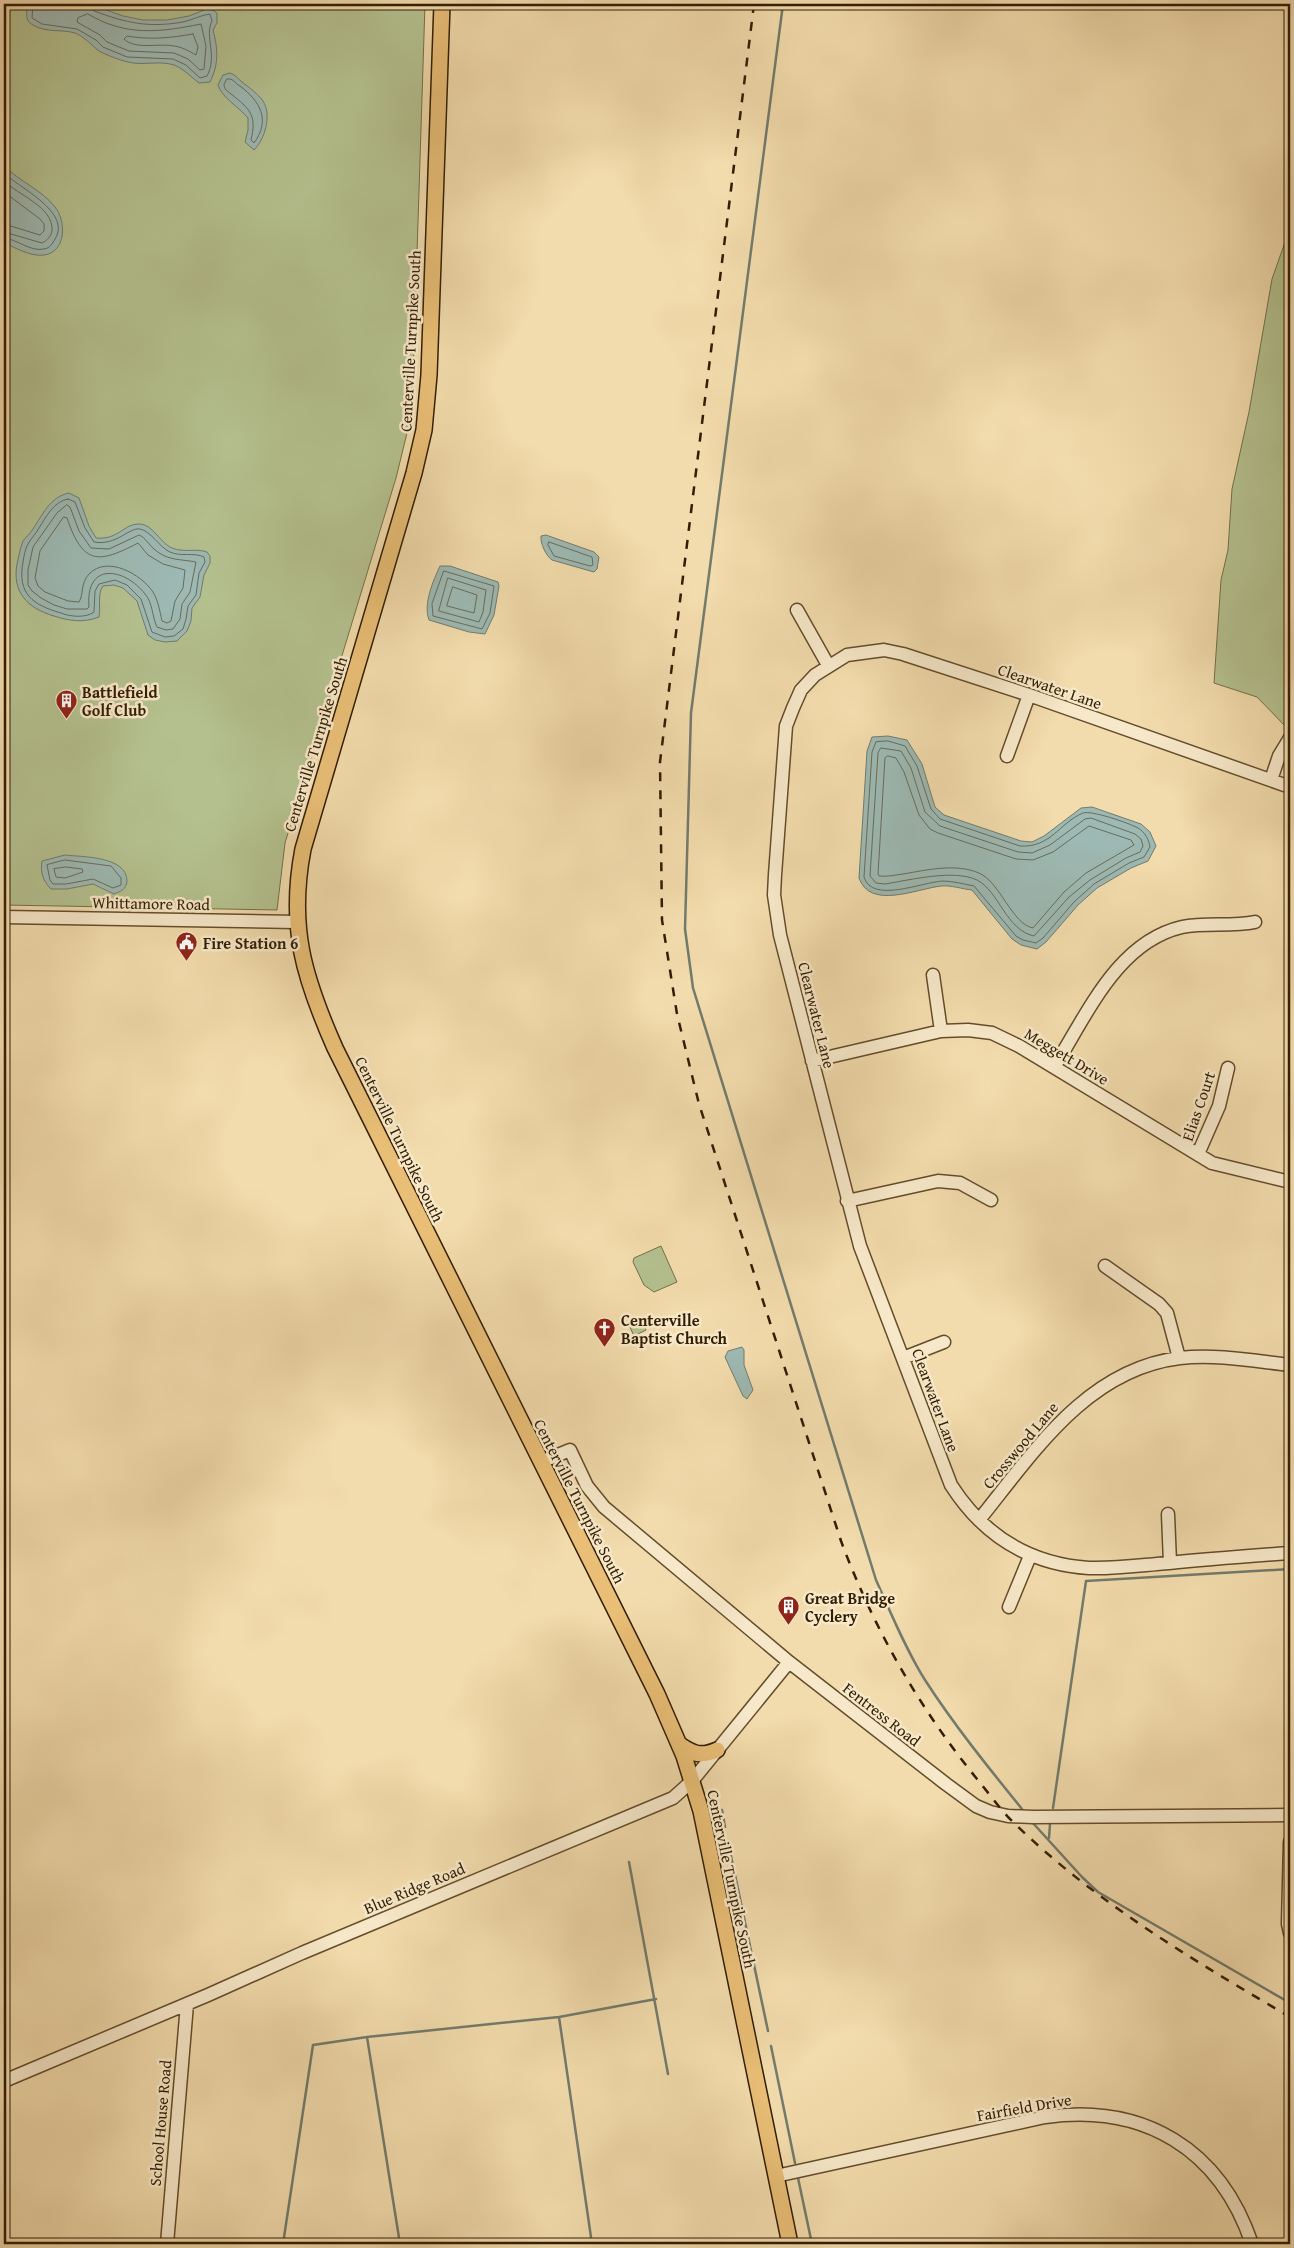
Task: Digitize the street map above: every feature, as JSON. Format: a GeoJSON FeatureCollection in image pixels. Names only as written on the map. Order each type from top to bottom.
{"type":"FeatureCollection","features":[{"type":"Feature","properties":{"kind":"main road","name":"Centerville Turnpike South"},"geometry":{"type":"LineString","coordinates":[[442,4],[429,375],[424,430],[402,517],[311,816],[299,868],[297,922],[303,964],[336,1048],[657,1694],[680,1745],[692,1781],[708,1842],[790,2244]]}},
{"type":"Feature","properties":{"kind":"main road"},"geometry":{"type":"LineString","coordinates":[[680,1745],[696,1754],[708,1754],[717,1750]]}},
{"type":"Feature","properties":{"kind":"street"},"geometry":{"type":"LineString","coordinates":[[797,610],[828,665]]}},
{"type":"Feature","properties":{"kind":"street","name":"Clearwater Lane"},"geometry":{"type":"LineString","coordinates":[[1290,787],[1028,695],[903,654],[884,650],[866,651],[847,655],[815,674],[801,690],[786,726],[774,895],[780,936],[860,1246],[951,1486],[963,1504],[997,1537],[1030,1556],[1067,1566],[1089,1568],[1290,1553]]}},
{"type":"Feature","properties":{"kind":"street"},"geometry":{"type":"LineString","coordinates":[[1007,756],[1028,695]]}},
{"type":"Feature","properties":{"kind":"street"},"geometry":{"type":"LineString","coordinates":[[1271,780],[1279,756],[1290,738]]}},
{"type":"Feature","properties":{"kind":"street","name":"Whittamore Road"},"geometry":{"type":"LineString","coordinates":[[4,917],[297,922]]}},
{"type":"Feature","properties":{"kind":"street"},"geometry":{"type":"LineString","coordinates":[[1054,1067],[1107,982],[1118,966],[1132,953],[1164,933],[1183,927],[1202,924],[1238,925],[1255,922]]}},
{"type":"Feature","properties":{"kind":"street"},"geometry":{"type":"LineString","coordinates":[[933,975],[941,1031]]}},
{"type":"Feature","properties":{"kind":"street","name":"Meggett Drive"},"geometry":{"type":"LineString","coordinates":[[812,1061],[941,1031],[968,1030],[992,1033],[1054,1067],[1212,1163],[1290,1182]]}},
{"type":"Feature","properties":{"kind":"street","name":"Elias Court"},"geometry":{"type":"LineString","coordinates":[[1198,1154],[1219,1106],[1228,1068]]}},
{"type":"Feature","properties":{"kind":"street"},"geometry":{"type":"LineString","coordinates":[[848,1201],[938,1181],[960,1183],[991,1200]]}},
{"type":"Feature","properties":{"kind":"street"},"geometry":{"type":"LineString","coordinates":[[1105,1266],[1163,1308],[1172,1329],[1179,1358]]}},
{"type":"Feature","properties":{"kind":"street"},"geometry":{"type":"LineString","coordinates":[[903,1358],[944,1342]]}},
{"type":"Feature","properties":{"kind":"street","name":"Crosswood Lane"},"geometry":{"type":"LineString","coordinates":[[979,1520],[1053,1428],[1072,1409],[1110,1381],[1127,1373],[1179,1358],[1211,1356],[1290,1365]]}},
{"type":"Feature","properties":{"kind":"street","name":"Fentress Road"},"geometry":{"type":"LineString","coordinates":[[541,1462],[570,1450],[587,1486],[598,1500],[789,1662],[976,1806],[990,1812],[1008,1816],[1033,1817],[1290,1815]]}},
{"type":"Feature","properties":{"kind":"street"},"geometry":{"type":"LineString","coordinates":[[1168,1514],[1170,1562]]}},
{"type":"Feature","properties":{"kind":"street"},"geometry":{"type":"LineString","coordinates":[[1008,1607],[1030,1556]]}},
{"type":"Feature","properties":{"kind":"street","name":"Blue Ridge Road"},"geometry":{"type":"LineString","coordinates":[[4,2081],[302,1953],[673,1798],[692,1781],[789,1662]]}},
{"type":"Feature","properties":{"kind":"street"},"geometry":{"type":"LineString","coordinates":[[1290,1842],[1288,1924],[1290,1933]]}},
{"type":"Feature","properties":{"kind":"street","name":"School House Road"},"geometry":{"type":"LineString","coordinates":[[167,2244],[187,2004]]}},
{"type":"Feature","properties":{"kind":"street","name":"Fairfield Drive"},"geometry":{"type":"LineString","coordinates":[[776,2176],[1045,2118],[1079,2114],[1108,2116],[1131,2121],[1162,2133],[1202,2161],[1226,2188],[1239,2211],[1252,2244]]}},
{"type":"Feature","properties":{"kind":"green space","name":"Battlefield Golf Club"},"geometry":{"type":"Polygon","coordinates":[[[4,4],[425,4],[413,378],[408,429],[396,478],[285,843],[277,910],[4,905],[4,4]]]}},
{"type":"Feature","properties":{"kind":"green space"},"geometry":{"type":"Polygon","coordinates":[[[1290,228],[1290,723],[1286,727],[1257,697],[1214,683],[1221,580],[1228,550],[1232,489],[1249,412],[1272,279],[1290,228]]]}},
{"type":"Feature","properties":{"kind":"green space"},"geometry":{"type":"Polygon","coordinates":[[[661,1246],[677,1282],[654,1292],[644,1285],[633,1262],[634,1258],[661,1246]]]}},
{"type":"Feature","properties":{"kind":"green space"},"geometry":{"type":"Polygon","coordinates":[[[642,1320],[646,1330],[634,1336],[629,1325],[642,1320]]]}},
{"type":"Feature","properties":{"kind":"water"},"geometry":{"type":"Polygon","coordinates":[[[52,4],[73,8],[81,5],[95,6],[123,16],[143,20],[167,20],[189,16],[209,8],[217,13],[217,23],[213,30],[217,56],[213,75],[210,82],[199,83],[174,65],[134,63],[113,57],[99,51],[75,33],[43,29],[30,23],[27,19],[27,11],[28,5],[52,4]]]}},
{"type":"Feature","properties":{"kind":"water"},"geometry":{"type":"Polygon","coordinates":[[[230,73],[256,93],[266,107],[266,127],[261,140],[254,150],[245,142],[248,118],[227,98],[218,85],[223,75],[230,73]]]}},
{"type":"Feature","properties":{"kind":"water"},"geometry":{"type":"Polygon","coordinates":[[[4,166],[50,201],[59,213],[62,235],[57,248],[52,253],[34,255],[4,242],[4,166]]]}},
{"type":"Feature","properties":{"kind":"water"},"geometry":{"type":"Polygon","coordinates":[[[69,493],[79,498],[89,526],[96,538],[110,537],[129,526],[139,524],[148,527],[172,548],[203,551],[207,552],[210,556],[210,563],[204,575],[200,597],[192,608],[191,621],[187,631],[177,641],[165,642],[155,640],[148,635],[137,601],[123,588],[114,585],[103,586],[101,589],[99,617],[82,621],[44,613],[24,598],[19,591],[16,574],[23,541],[52,502],[62,495],[69,493]]]}},
{"type":"Feature","properties":{"kind":"water"},"geometry":{"type":"Polygon","coordinates":[[[546,535],[594,552],[599,557],[597,569],[594,572],[552,560],[541,542],[541,536],[546,535]]]}},
{"type":"Feature","properties":{"kind":"water"},"geometry":{"type":"Polygon","coordinates":[[[440,566],[450,566],[498,582],[494,615],[485,634],[469,632],[429,620],[427,614],[428,600],[440,566]]]}},
{"type":"Feature","properties":{"kind":"water"},"geometry":{"type":"Polygon","coordinates":[[[888,736],[907,740],[922,764],[935,807],[944,815],[1021,841],[1032,842],[1044,836],[1081,808],[1092,807],[1141,824],[1150,832],[1156,846],[1148,861],[1131,868],[1097,888],[1078,905],[1046,942],[1037,949],[1021,945],[1012,939],[972,890],[941,886],[895,895],[873,893],[865,888],[859,878],[867,751],[872,737],[888,736]]]}},
{"type":"Feature","properties":{"kind":"water"},"geometry":{"type":"Polygon","coordinates":[[[65,855],[112,862],[125,873],[126,886],[123,890],[114,894],[93,884],[67,889],[51,889],[43,876],[41,869],[42,861],[65,855]]]}},
{"type":"Feature","properties":{"kind":"water"},"geometry":{"type":"Polygon","coordinates":[[[742,1347],[744,1350],[744,1365],[753,1390],[747,1399],[743,1396],[725,1357],[728,1351],[742,1347]]]}},
{"type":"Feature","properties":{"kind":"waterway"},"geometry":{"type":"LineString","coordinates":[[783,4],[691,713],[685,929],[693,988],[876,1580],[905,1643],[925,1680],[959,1730],[1022,1809]]}},
{"type":"Feature","properties":{"kind":"waterway"},"geometry":{"type":"LineString","coordinates":[[1053,1808],[1086,1581],[1290,1569]]}},
{"type":"Feature","properties":{"kind":"waterway"},"geometry":{"type":"LineString","coordinates":[[722,1810],[725,1827]]}},
{"type":"Feature","properties":{"kind":"waterway"},"geometry":{"type":"LineString","coordinates":[[1032,1822],[1098,1892],[1290,2003]]}},
{"type":"Feature","properties":{"kind":"waterway"},"geometry":{"type":"LineString","coordinates":[[1049,1838],[1050,1824]]}},
{"type":"Feature","properties":{"kind":"waterway"},"geometry":{"type":"LineString","coordinates":[[728,1842],[768,2031]]}},
{"type":"Feature","properties":{"kind":"waterway"},"geometry":{"type":"LineString","coordinates":[[629,1862],[668,2074]]}},
{"type":"Feature","properties":{"kind":"waterway"},"geometry":{"type":"LineString","coordinates":[[283,2244],[313,2045],[367,2037],[559,2017],[656,1999]]}},
{"type":"Feature","properties":{"kind":"waterway"},"geometry":{"type":"LineString","coordinates":[[559,2017],[592,2244]]}},
{"type":"Feature","properties":{"kind":"waterway"},"geometry":{"type":"LineString","coordinates":[[367,2037],[400,2244]]}},
{"type":"Feature","properties":{"kind":"waterway"},"geometry":{"type":"LineString","coordinates":[[771,2046],[795,2163]]}},
{"type":"Feature","properties":{"kind":"waterway"},"geometry":{"type":"LineString","coordinates":[[798,2178],[812,2244]]}},
{"type":"Feature","properties":{"kind":"railway"},"geometry":{"type":"LineString","coordinates":[[754,4],[660,762],[662,920],[677,1014],[699,1104],[841,1541],[883,1635],[917,1695],[956,1752],[996,1803],[1040,1847],[1073,1875],[1143,1926],[1216,1973],[1290,2017]]}},
{"type":"Feature","properties":{"kind":"place","name":"Battlefield Golf Club"},"geometry":{"type":"Point","coordinates":[66,720]}},
{"type":"Feature","properties":{"kind":"place","name":"Fire Station 6"},"geometry":{"type":"Point","coordinates":[187,962]}},
{"type":"Feature","properties":{"kind":"place","name":"Centerville Baptist Church"},"geometry":{"type":"Point","coordinates":[605,1348]}},
{"type":"Feature","properties":{"kind":"place","name":"Great Bridge Cyclery"},"geometry":{"type":"Point","coordinates":[789,1626]}}]}
